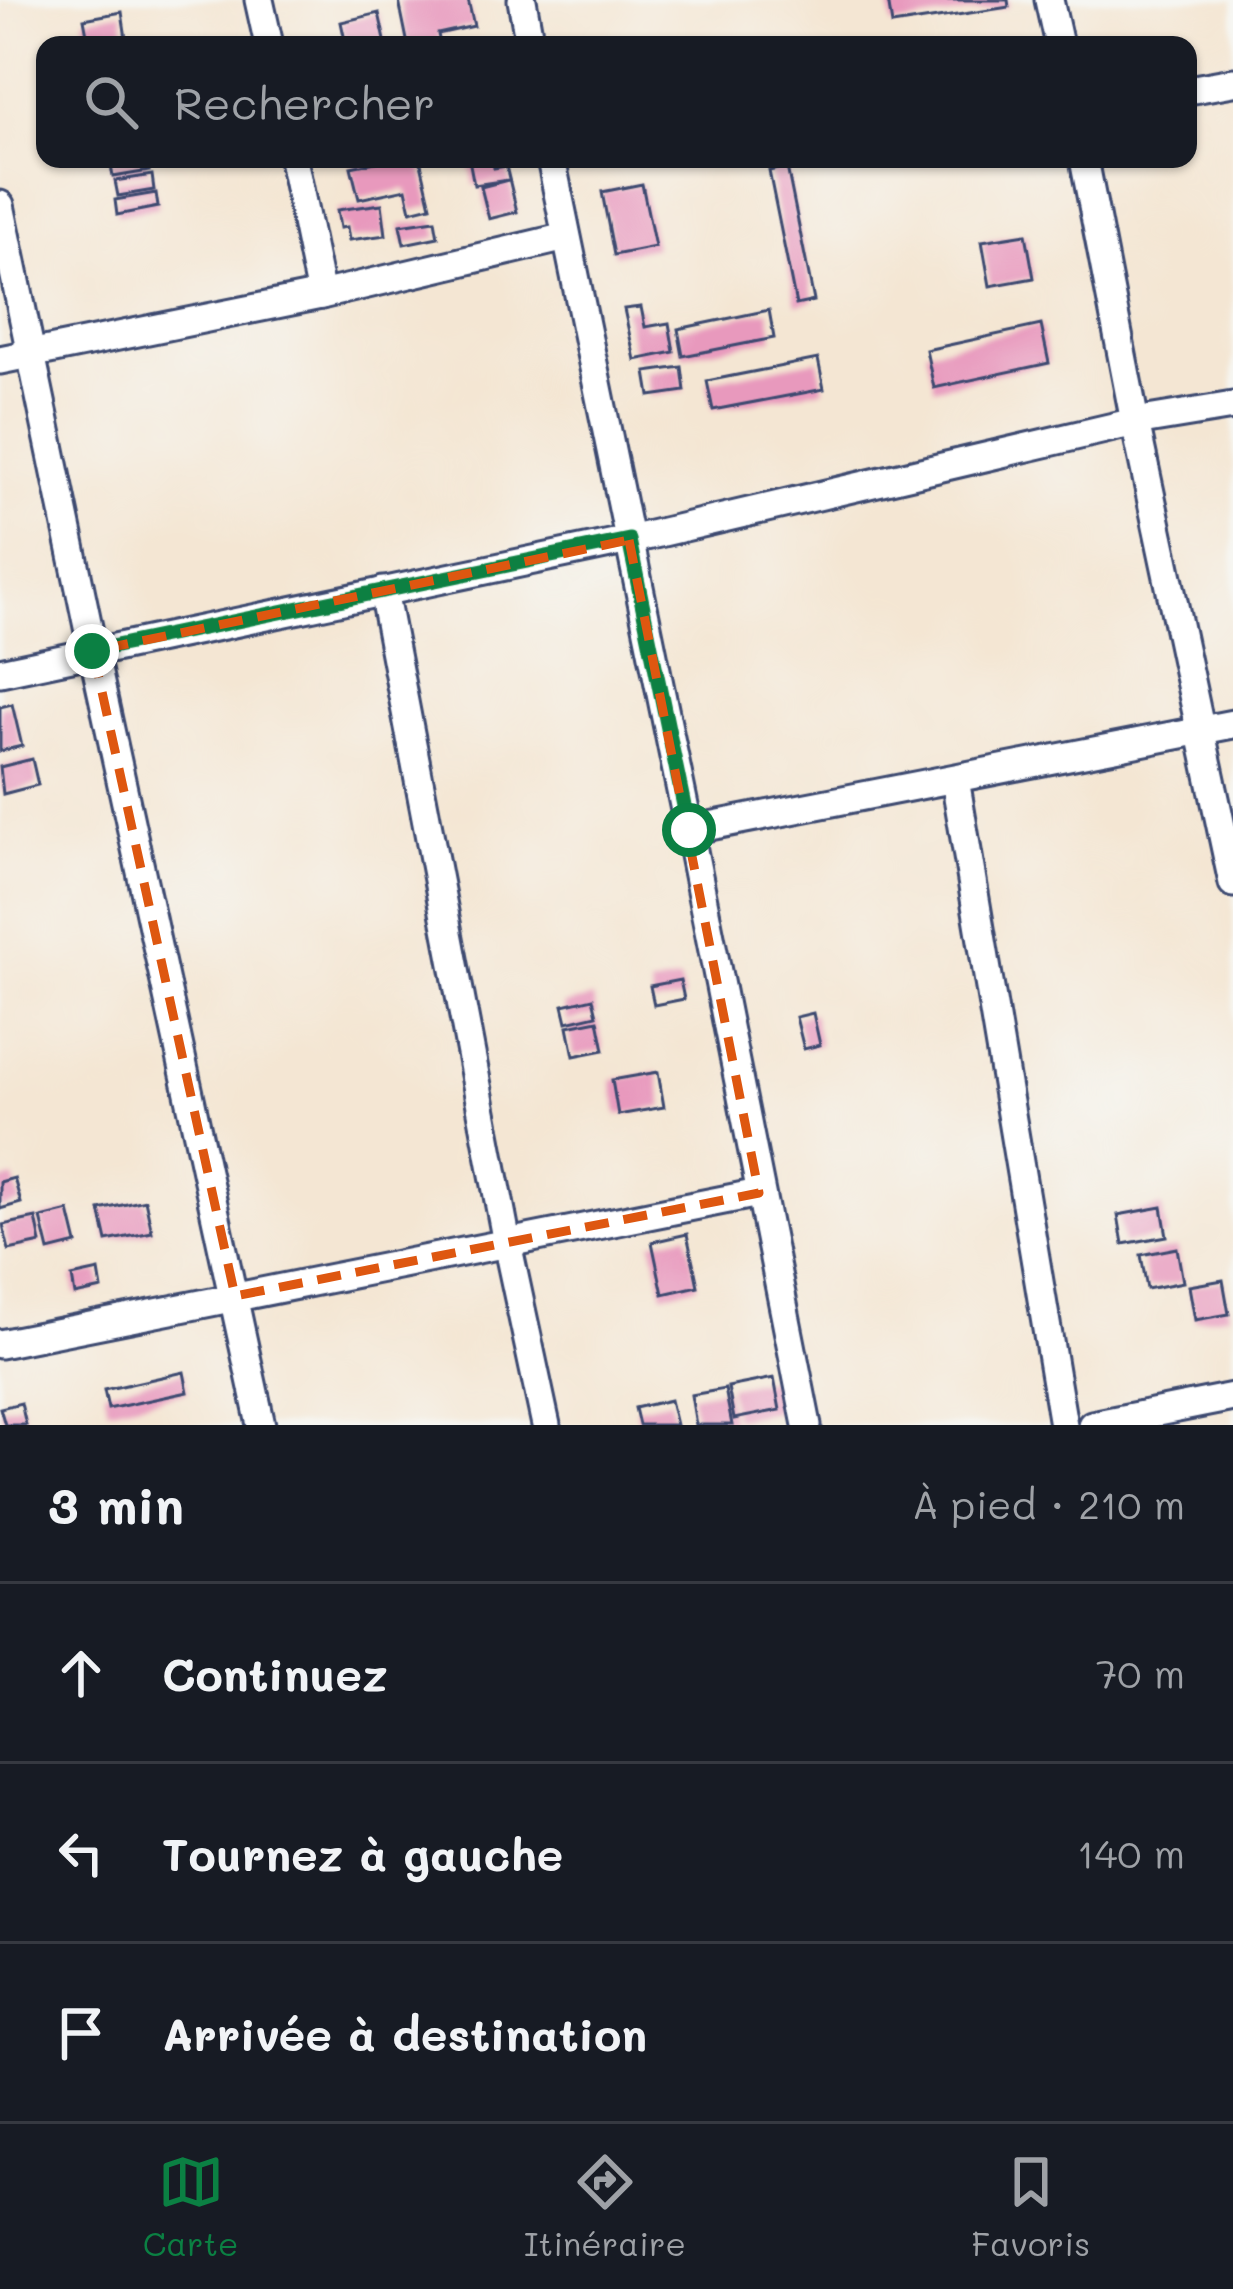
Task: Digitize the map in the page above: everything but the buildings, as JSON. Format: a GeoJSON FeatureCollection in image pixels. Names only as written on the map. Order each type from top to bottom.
{"type":"FeatureCollection","features":[{"type":"Feature","properties":{"kind":"street"},"geometry":{"type":"LineString","coordinates":[[259,0],[267,36]]}},
{"type":"Feature","properties":{"kind":"street"},"geometry":{"type":"LineString","coordinates":[[522,0],[528,36]]}},
{"type":"Feature","properties":{"kind":"street"},"geometry":{"type":"LineString","coordinates":[[1049,0],[1057,36]]}},
{"type":"Feature","properties":{"kind":"street"},"geometry":{"type":"LineString","coordinates":[[1197,88],[1233,82]]}},
{"type":"Feature","properties":{"kind":"street"},"geometry":{"type":"LineString","coordinates":[[295,168],[321,295]]}},
{"type":"Feature","properties":{"kind":"street"},"geometry":{"type":"LineString","coordinates":[[553,168],[807,1425]]}},
{"type":"Feature","properties":{"kind":"street"},"geometry":{"type":"LineString","coordinates":[[1086,168],[1233,883]]}},
{"type":"Feature","properties":{"kind":"street"},"geometry":{"type":"LineString","coordinates":[[0,206],[261,1425]]}},
{"type":"Feature","properties":{"kind":"street"},"geometry":{"type":"LineString","coordinates":[[0,360],[321,295],[566,238]]}},
{"type":"Feature","properties":{"kind":"street"},"geometry":{"type":"LineString","coordinates":[[0,672],[629,540],[1135,422],[1233,406]]}},
{"type":"Feature","properties":{"kind":"street"},"geometry":{"type":"LineString","coordinates":[[382,591],[545,1425]]}},
{"type":"Feature","properties":{"kind":"street"},"geometry":{"type":"LineString","coordinates":[[689,830],[1233,724]]}},
{"type":"Feature","properties":{"kind":"street"},"geometry":{"type":"LineString","coordinates":[[955,779],[1063,1425]]}},
{"type":"Feature","properties":{"kind":"street"},"geometry":{"type":"LineString","coordinates":[[0,1344],[759,1193]]}},
{"type":"Feature","properties":{"kind":"street"},"geometry":{"type":"LineString","coordinates":[[1092,1425],[1233,1397]]}},
{"type":"Feature","properties":{"kind":"highlighted area"},"geometry":{"type":"Polygon","coordinates":[[[629,540],[759,1193],[235,1296],[93,651],[629,540]]]}},
{"type":"Feature","properties":{"kind":"route"},"geometry":{"type":"LineString","coordinates":[[92,651],[629,540],[689,830]]}}]}
